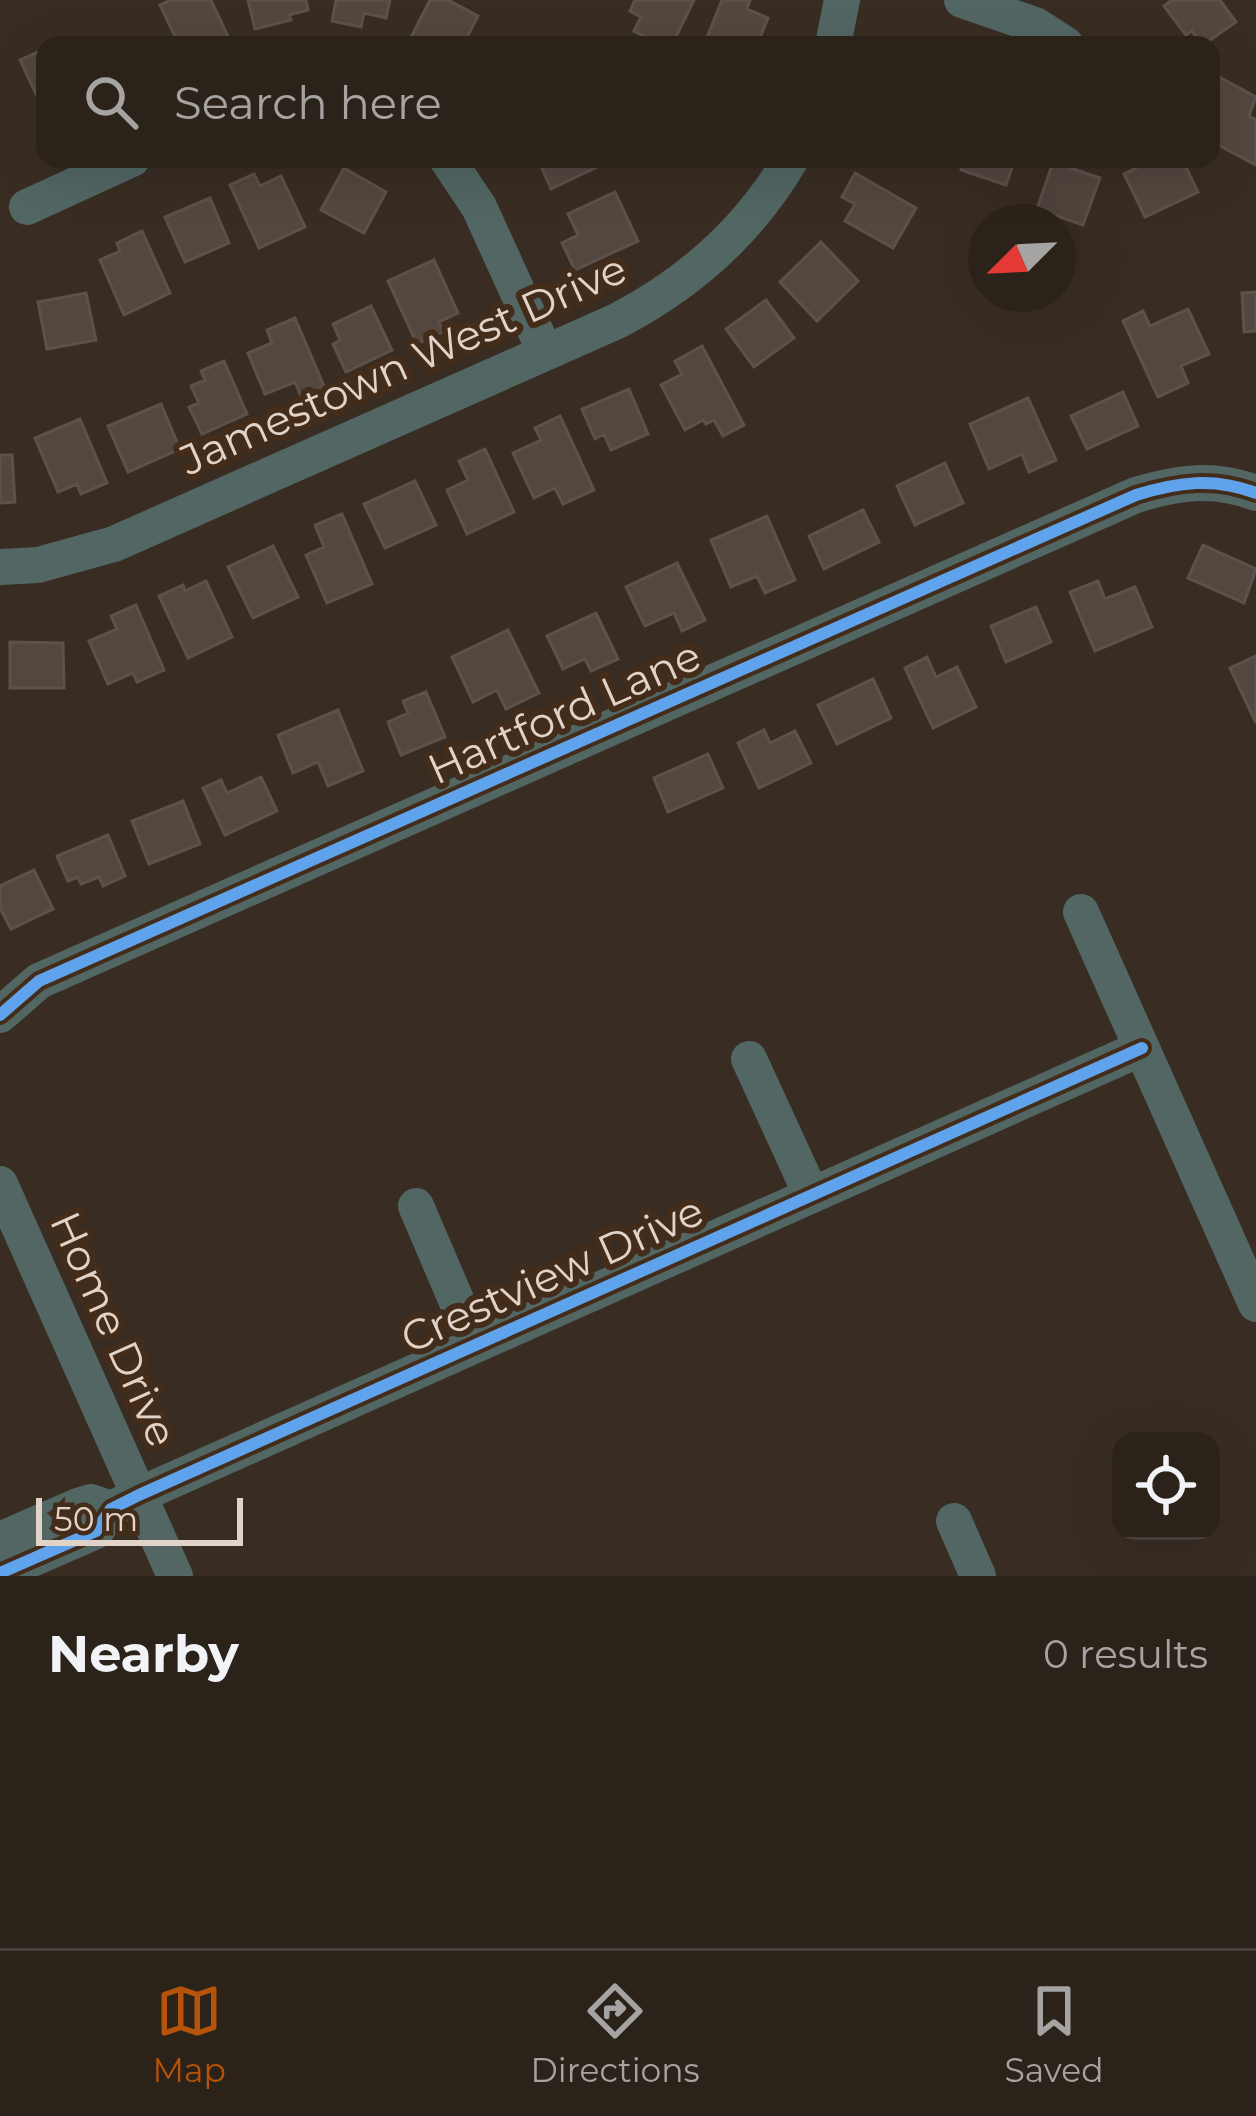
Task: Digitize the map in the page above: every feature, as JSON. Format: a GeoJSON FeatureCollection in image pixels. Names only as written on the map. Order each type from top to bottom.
{"type":"FeatureCollection","features":[{"type":"Feature","properties":{"kind":"street"},"geometry":{"type":"LineString","coordinates":[[835,36],[842,0]]}},
{"type":"Feature","properties":{"kind":"street"},"geometry":{"type":"LineString","coordinates":[[962,0],[1035,25],[1052,36]]}},
{"type":"Feature","properties":{"kind":"street"},"geometry":{"type":"LineString","coordinates":[[27,207],[112,168]]}},
{"type":"Feature","properties":{"kind":"street"},"geometry":{"type":"LineString","coordinates":[[454,168],[479,207],[544,352]]}},
{"type":"Feature","properties":{"kind":"street","name":"Jamestown West Drive"},"geometry":{"type":"LineString","coordinates":[[0,567],[60,561],[115,544],[616,321],[685,280],[733,237],[784,168]]}},
{"type":"Feature","properties":{"kind":"street","name":"Hartford Lane"},"geometry":{"type":"LineString","coordinates":[[0,1015],[39,981],[1136,495],[1164,486],[1210,482],[1254,485]]}},
{"type":"Feature","properties":{"kind":"street"},"geometry":{"type":"LineString","coordinates":[[1081,912],[1256,1304]]}},
{"type":"Feature","properties":{"kind":"street","name":"Crestview Drive"},"geometry":{"type":"LineString","coordinates":[[0,1573],[96,1531],[125,1502],[1142,1048]]}},
{"type":"Feature","properties":{"kind":"street"},"geometry":{"type":"LineString","coordinates":[[749,1059],[811,1194]]}},
{"type":"Feature","properties":{"kind":"street","name":"Home Drive"},"geometry":{"type":"LineString","coordinates":[[0,1184],[125,1502],[175,1576]]}},
{"type":"Feature","properties":{"kind":"street"},"geometry":{"type":"LineString","coordinates":[[416,1206],[475,1344]]}},
{"type":"Feature","properties":{"kind":"street","name":"Crestview Drive"},"geometry":{"type":"LineString","coordinates":[[0,1540],[78,1506],[125,1502]]}},
{"type":"Feature","properties":{"kind":"street"},"geometry":{"type":"LineString","coordinates":[[954,1521],[979,1576]]}},
{"type":"Feature","properties":{"kind":"building"},"geometry":{"type":"Polygon","coordinates":[[[171,0],[211,0],[228,36],[175,36],[160,5],[171,0]]]}},
{"type":"Feature","properties":{"kind":"building"},"geometry":{"type":"Polygon","coordinates":[[[248,0],[306,0],[308,10],[289,15],[291,20],[255,29],[248,0]]]}},
{"type":"Feature","properties":{"kind":"building"},"geometry":{"type":"Polygon","coordinates":[[[336,0],[390,0],[386,18],[364,13],[361,27],[332,21],[336,0]]]}},
{"type":"Feature","properties":{"kind":"building"},"geometry":{"type":"Polygon","coordinates":[[[430,0],[448,0],[478,16],[468,36],[412,36],[430,0]]]}},
{"type":"Feature","properties":{"kind":"building"},"geometry":{"type":"Polygon","coordinates":[[[635,0],[694,0],[676,36],[644,36],[634,31],[641,17],[630,11],[635,0]]]}},
{"type":"Feature","properties":{"kind":"building"},"geometry":{"type":"Polygon","coordinates":[[[722,0],[750,0],[747,9],[768,18],[761,36],[708,36],[722,0]]]}},
{"type":"Feature","properties":{"kind":"building"},"geometry":{"type":"Polygon","coordinates":[[[1172,0],[1220,0],[1236,22],[1216,36],[1196,36],[1192,31],[1186,35],[1164,6],[1172,0]]]}},
{"type":"Feature","properties":{"kind":"building"},"geometry":{"type":"Polygon","coordinates":[[[36,53],[36,94],[20,60],[36,53]]]}},
{"type":"Feature","properties":{"kind":"building"},"geometry":{"type":"Polygon","coordinates":[[[1220,78],[1256,97],[1249,116],[1256,120],[1256,165],[1220,146],[1220,78]]]}},
{"type":"Feature","properties":{"kind":"building"},"geometry":{"type":"Polygon","coordinates":[[[344,168],[386,192],[364,233],[321,210],[344,168]]]}},
{"type":"Feature","properties":{"kind":"building"},"geometry":{"type":"Polygon","coordinates":[[[542,168],[595,168],[551,189],[542,168]]]}},
{"type":"Feature","properties":{"kind":"building"},"geometry":{"type":"Polygon","coordinates":[[[962,168],[1012,168],[1006,185],[962,168]]]}},
{"type":"Feature","properties":{"kind":"building"},"geometry":{"type":"Polygon","coordinates":[[[1051,168],[1071,168],[1100,178],[1083,225],[1076,223],[1076,204],[1039,204],[1051,168]]]}},
{"type":"Feature","properties":{"kind":"building"},"geometry":{"type":"Polygon","coordinates":[[[1136,168],[1186,168],[1198,192],[1145,217],[1124,174],[1136,168]]]}},
{"type":"Feature","properties":{"kind":"building"},"geometry":{"type":"Polygon","coordinates":[[[855,173],[916,208],[893,248],[845,221],[855,204],[842,197],[855,173]]]}},
{"type":"Feature","properties":{"kind":"building"},"geometry":{"type":"Polygon","coordinates":[[[254,174],[260,186],[281,176],[305,227],[259,248],[230,185],[254,174]]]}},
{"type":"Feature","properties":{"kind":"building"},"geometry":{"type":"Polygon","coordinates":[[[615,192],[638,241],[575,270],[562,243],[578,235],[568,214],[615,192]]]}},
{"type":"Feature","properties":{"kind":"building"},"geometry":{"type":"Polygon","coordinates":[[[210,198],[229,243],[185,262],[165,217],[210,198]]]}},
{"type":"Feature","properties":{"kind":"building"},"geometry":{"type":"Polygon","coordinates":[[[142,231],[170,293],[124,315],[100,260],[120,251],[117,243],[142,231]]]}},
{"type":"Feature","properties":{"kind":"building"},"geometry":{"type":"Polygon","coordinates":[[[821,242],[858,281],[817,321],[780,282],[821,242]]]}},
{"type":"Feature","properties":{"kind":"building"},"geometry":{"type":"Polygon","coordinates":[[[434,260],[458,313],[439,322],[443,332],[417,344],[388,281],[434,260]]]}},
{"type":"Feature","properties":{"kind":"building"},"geometry":{"type":"Polygon","coordinates":[[[1256,292],[1256,331],[1244,332],[1242,293],[1256,292]]]}},
{"type":"Feature","properties":{"kind":"building"},"geometry":{"type":"Polygon","coordinates":[[[86,293],[96,340],[47,349],[38,302],[86,293]]]}},
{"type":"Feature","properties":{"kind":"building"},"geometry":{"type":"Polygon","coordinates":[[[766,300],[794,338],[754,367],[726,329],[766,300]]]}},
{"type":"Feature","properties":{"kind":"building"},"geometry":{"type":"Polygon","coordinates":[[[371,306],[392,350],[346,372],[333,344],[340,340],[333,324],[371,306]]]}},
{"type":"Feature","properties":{"kind":"building"},"geometry":{"type":"Polygon","coordinates":[[[1188,309],[1209,354],[1181,366],[1188,383],[1158,397],[1123,321],[1143,311],[1150,326],[1188,309]]]}},
{"type":"Feature","properties":{"kind":"building"},"geometry":{"type":"Polygon","coordinates":[[[295,318],[324,386],[301,396],[295,382],[265,394],[248,353],[272,343],[267,330],[295,318]]]}},
{"type":"Feature","properties":{"kind":"building"},"geometry":{"type":"Polygon","coordinates":[[[702,346],[744,425],[723,436],[714,420],[685,430],[661,385],[682,374],[675,361],[702,346]]]}},
{"type":"Feature","properties":{"kind":"building"},"geometry":{"type":"Polygon","coordinates":[[[224,361],[247,414],[202,434],[189,407],[199,403],[191,386],[205,380],[201,371],[224,361]]]}},
{"type":"Feature","properties":{"kind":"building"},"geometry":{"type":"Polygon","coordinates":[[[629,389],[648,434],[611,450],[604,434],[595,439],[582,409],[629,389]]]}},
{"type":"Feature","properties":{"kind":"building"},"geometry":{"type":"Polygon","coordinates":[[[1123,392],[1138,426],[1087,449],[1071,416],[1123,392]]]}},
{"type":"Feature","properties":{"kind":"building"},"geometry":{"type":"Polygon","coordinates":[[[1028,398],[1056,460],[1029,472],[1022,454],[989,469],[970,424],[1028,398]]]}},
{"type":"Feature","properties":{"kind":"building"},"geometry":{"type":"Polygon","coordinates":[[[161,404],[180,449],[128,472],[108,426],[161,404]]]}},
{"type":"Feature","properties":{"kind":"building"},"geometry":{"type":"Polygon","coordinates":[[[560,416],[594,490],[563,504],[555,488],[534,498],[513,453],[541,440],[535,428],[560,416]]]}},
{"type":"Feature","properties":{"kind":"building"},"geometry":{"type":"Polygon","coordinates":[[[80,419],[107,483],[81,494],[77,484],[58,492],[35,438],[80,419]]]}},
{"type":"Feature","properties":{"kind":"building"},"geometry":{"type":"Polygon","coordinates":[[[485,449],[514,512],[467,534],[447,490],[468,480],[459,461],[485,449]]]}},
{"type":"Feature","properties":{"kind":"building"},"geometry":{"type":"Polygon","coordinates":[[[0,455],[12,455],[15,502],[0,503],[0,455]]]}},
{"type":"Feature","properties":{"kind":"building"},"geometry":{"type":"Polygon","coordinates":[[[945,463],[963,503],[915,525],[897,486],[945,463]]]}},
{"type":"Feature","properties":{"kind":"building"},"geometry":{"type":"Polygon","coordinates":[[[415,481],[436,525],[385,548],[364,504],[415,481]]]}},
{"type":"Feature","properties":{"kind":"building"},"geometry":{"type":"Polygon","coordinates":[[[863,510],[879,542],[824,569],[809,536],[863,510]]]}},
{"type":"Feature","properties":{"kind":"building"},"geometry":{"type":"Polygon","coordinates":[[[342,514],[372,584],[327,603],[306,555],[324,547],[315,525],[342,514]]]}},
{"type":"Feature","properties":{"kind":"building"},"geometry":{"type":"Polygon","coordinates":[[[767,516],[795,580],[765,593],[757,576],[731,587],[711,540],[767,516]]]}},
{"type":"Feature","properties":{"kind":"building"},"geometry":{"type":"Polygon","coordinates":[[[1203,545],[1256,569],[1244,603],[1188,578],[1203,545]]]}},
{"type":"Feature","properties":{"kind":"building"},"geometry":{"type":"Polygon","coordinates":[[[273,546],[298,597],[253,618],[228,567],[273,546]]]}},
{"type":"Feature","properties":{"kind":"building"},"geometry":{"type":"Polygon","coordinates":[[[677,563],[705,620],[682,631],[674,613],[645,626],[626,587],[677,563]]]}},
{"type":"Feature","properties":{"kind":"building"},"geometry":{"type":"Polygon","coordinates":[[[206,581],[232,637],[188,658],[159,596],[206,581]]]}},
{"type":"Feature","properties":{"kind":"building"},"geometry":{"type":"Polygon","coordinates":[[[1098,581],[1105,599],[1135,587],[1152,627],[1095,651],[1070,592],[1098,581]]]}},
{"type":"Feature","properties":{"kind":"building"},"geometry":{"type":"Polygon","coordinates":[[[136,605],[164,670],[137,682],[133,673],[108,684],[89,641],[117,629],[111,616],[136,605]]]}},
{"type":"Feature","properties":{"kind":"building"},"geometry":{"type":"Polygon","coordinates":[[[1036,607],[1051,642],[1006,662],[991,626],[1036,607]]]}},
{"type":"Feature","properties":{"kind":"building"},"geometry":{"type":"Polygon","coordinates":[[[596,613],[618,659],[591,671],[585,659],[563,669],[547,636],[596,613]]]}},
{"type":"Feature","properties":{"kind":"building"},"geometry":{"type":"Polygon","coordinates":[[[508,630],[539,693],[506,709],[497,690],[473,702],[452,657],[508,630]]]}},
{"type":"Feature","properties":{"kind":"building"},"geometry":{"type":"Polygon","coordinates":[[[10,642],[63,643],[64,688],[10,688],[10,642]]]}},
{"type":"Feature","properties":{"kind":"building"},"geometry":{"type":"Polygon","coordinates":[[[1256,656],[1256,723],[1230,668],[1256,656]]]}},
{"type":"Feature","properties":{"kind":"building"},"geometry":{"type":"Polygon","coordinates":[[[927,657],[936,677],[957,667],[976,707],[933,728],[905,668],[927,657]]]}},
{"type":"Feature","properties":{"kind":"building"},"geometry":{"type":"Polygon","coordinates":[[[873,679],[891,718],[837,744],[818,705],[873,679]]]}},
{"type":"Feature","properties":{"kind":"building"},"geometry":{"type":"Polygon","coordinates":[[[426,692],[445,737],[401,755],[388,722],[408,713],[403,701],[426,692]]]}},
{"type":"Feature","properties":{"kind":"building"},"geometry":{"type":"Polygon","coordinates":[[[338,710],[363,771],[328,786],[318,762],[293,773],[278,735],[338,710]]]}},
{"type":"Feature","properties":{"kind":"building"},"geometry":{"type":"Polygon","coordinates":[[[764,730],[770,743],[795,731],[811,763],[759,788],[738,743],[764,730]]]}},
{"type":"Feature","properties":{"kind":"building"},"geometry":{"type":"Polygon","coordinates":[[[708,754],[723,788],[668,812],[654,778],[708,754]]]}},
{"type":"Feature","properties":{"kind":"building"},"geometry":{"type":"Polygon","coordinates":[[[261,777],[277,811],[225,835],[203,788],[221,780],[227,793],[261,777]]]}},
{"type":"Feature","properties":{"kind":"building"},"geometry":{"type":"Polygon","coordinates":[[[183,801],[200,844],[149,864],[132,821],[183,801]]]}},
{"type":"Feature","properties":{"kind":"building"},"geometry":{"type":"Polygon","coordinates":[[[108,835],[125,876],[103,886],[99,877],[81,884],[78,877],[68,881],[57,856],[108,835]]]}},
{"type":"Feature","properties":{"kind":"building"},"geometry":{"type":"Polygon","coordinates":[[[34,870],[53,909],[11,929],[0,908],[0,886],[34,870]]]}},
{"type":"Feature","properties":{"kind":"cycle path"},"geometry":{"type":"LineString","coordinates":[[0,1015],[39,981],[1136,495],[1196,483],[1256,493]]}},
{"type":"Feature","properties":{"kind":"cycle path"},"geometry":{"type":"LineString","coordinates":[[0,1573],[96,1531],[111,1509],[139,1495],[1142,1048]]}}]}
